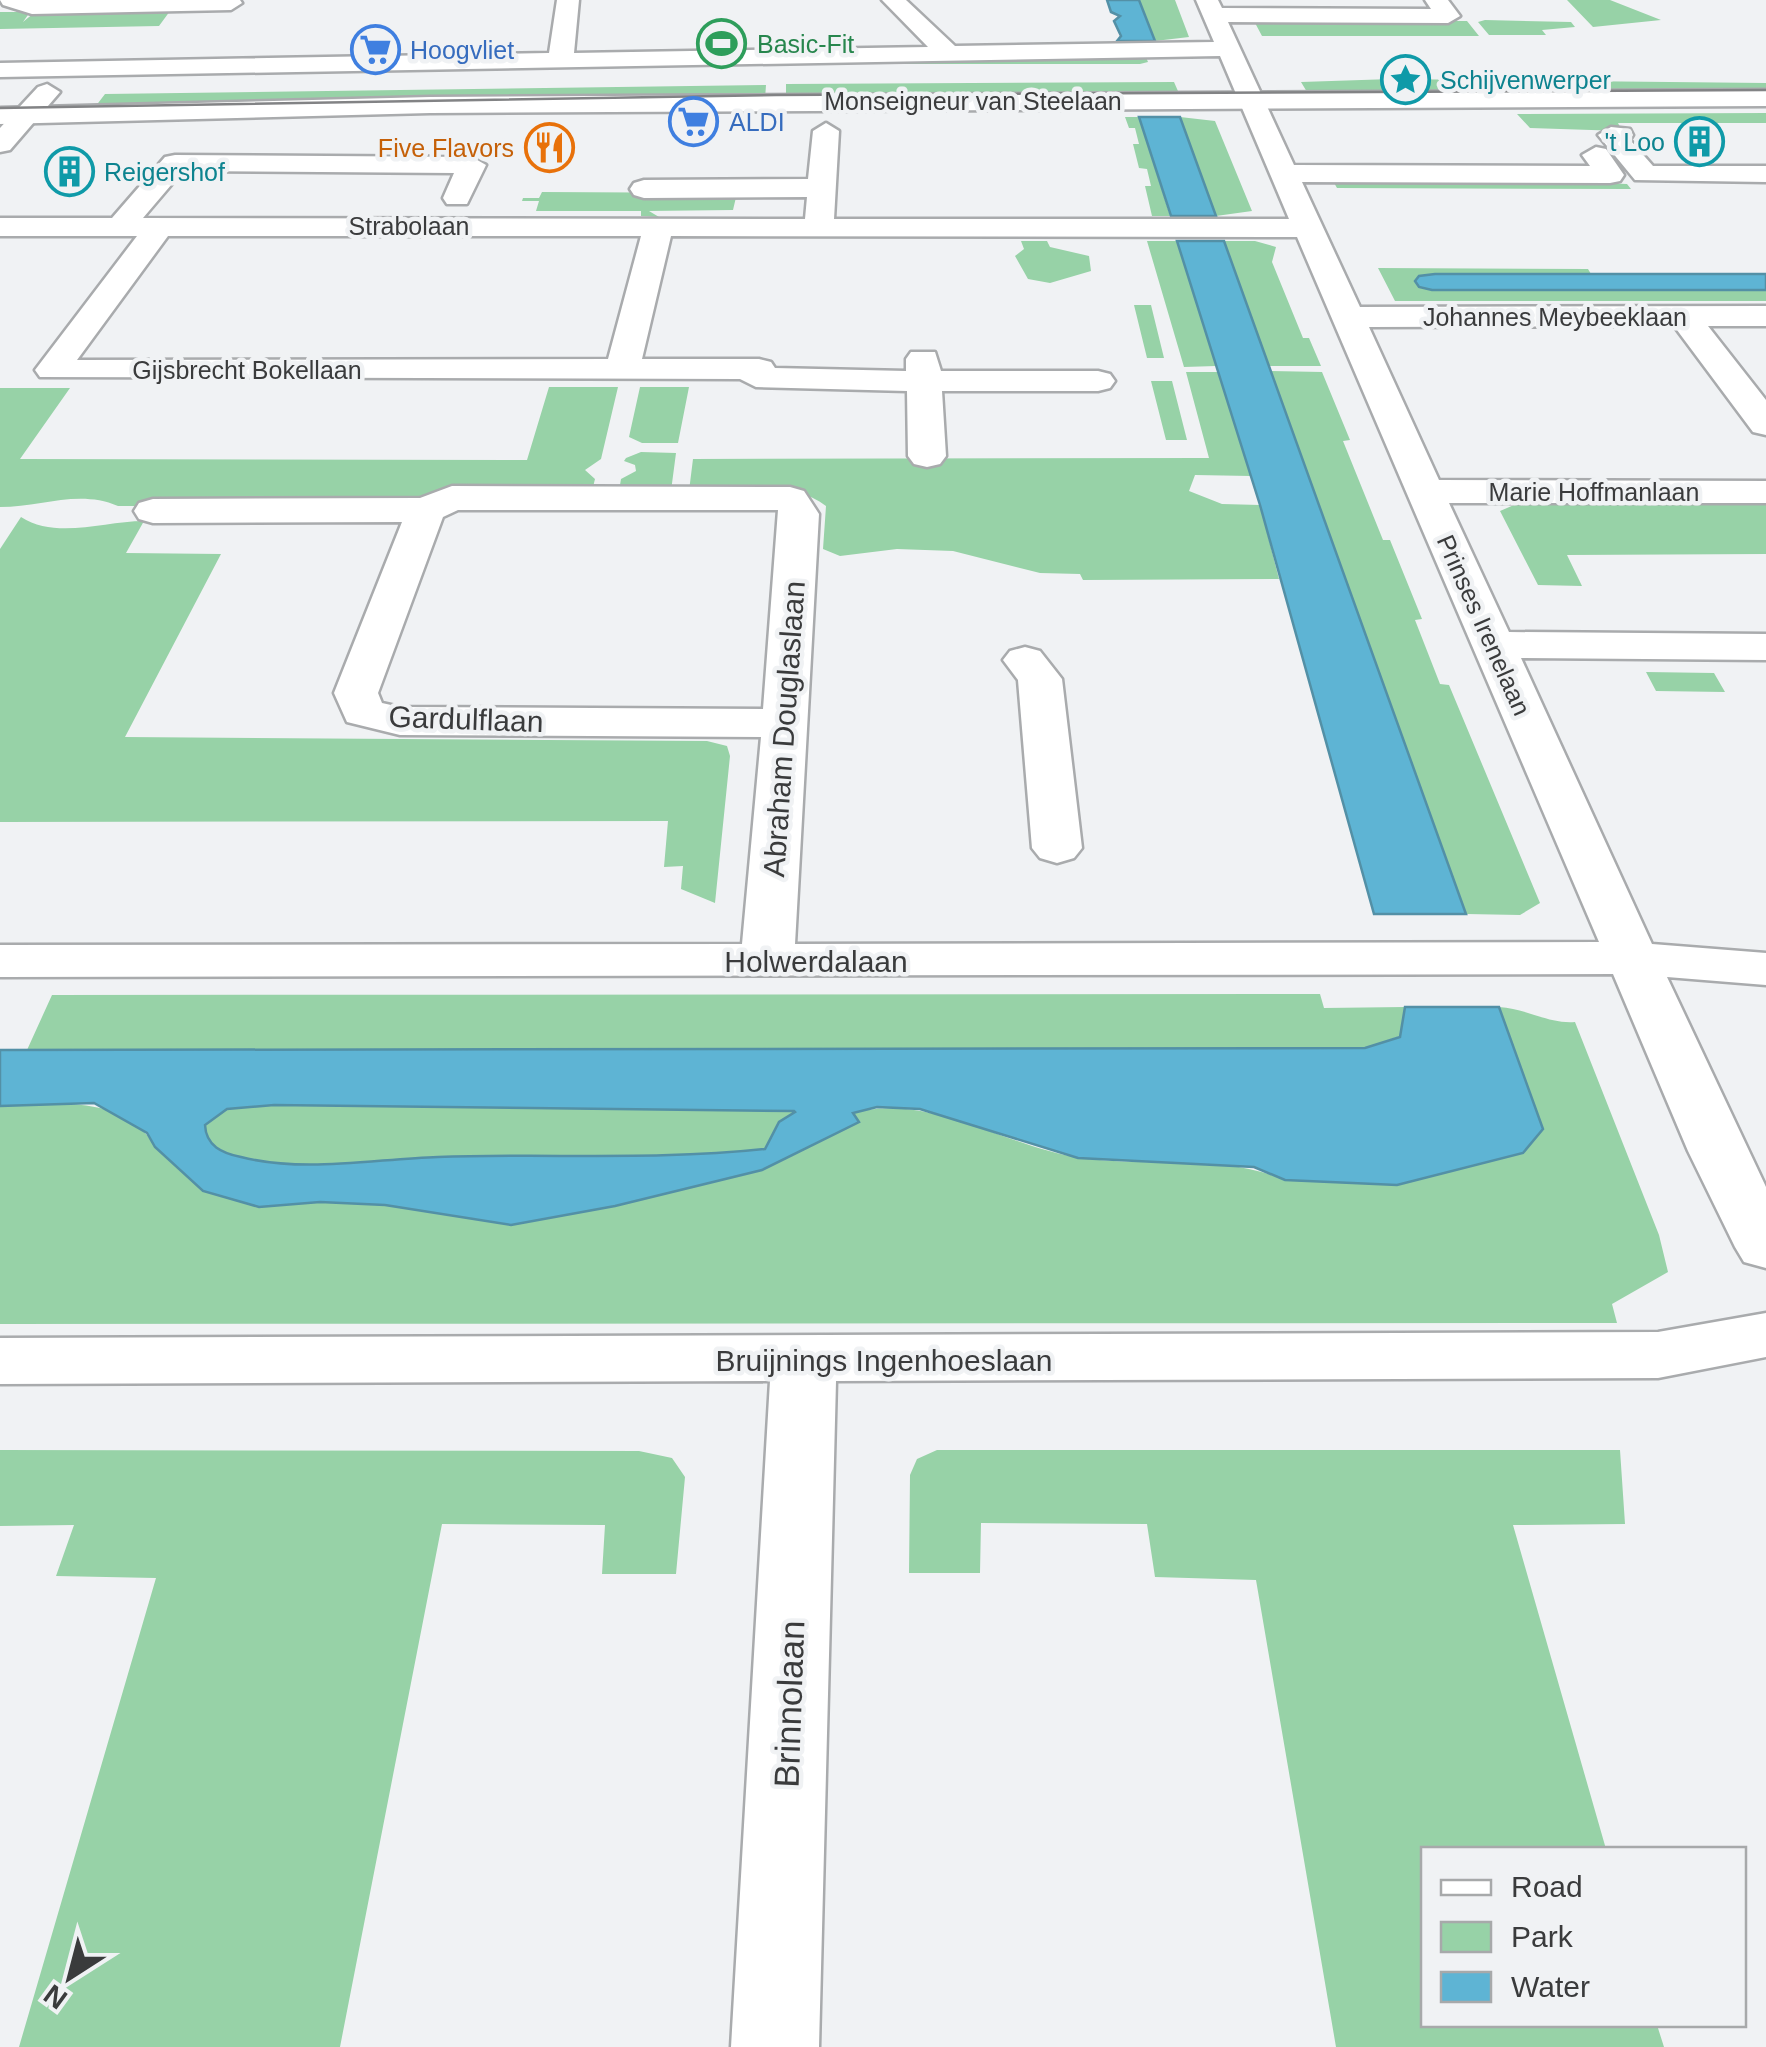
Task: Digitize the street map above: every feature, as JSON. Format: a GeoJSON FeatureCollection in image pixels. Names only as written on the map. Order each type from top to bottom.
{"type":"FeatureCollection","features":[{"type":"Feature","properties":{"kind":"street"},"geometry":{"type":"LineString","coordinates":[[11,0],[32,7],[232,2]]}},
{"type":"Feature","properties":{"kind":"street"},"geometry":{"type":"LineString","coordinates":[[562,58],[568,0]]}},
{"type":"Feature","properties":{"kind":"street"},"geometry":{"type":"LineString","coordinates":[[894,0],[946,51]]}},
{"type":"Feature","properties":{"kind":"street"},"geometry":{"type":"LineString","coordinates":[[1210,8],[1448,16],[1436,0]]}},
{"type":"Feature","properties":{"kind":"street"},"geometry":{"type":"LineString","coordinates":[[194,66],[232,2]]}},
{"type":"Feature","properties":{"kind":"street","name":"Prinses Irenelaan"},"geometry":{"type":"LineString","coordinates":[[1210,8],[1718,1151],[1766,1247]]}},
{"type":"Feature","properties":{"kind":"street","name":"Monseigneur van Steelaan"},"geometry":{"type":"LineString","coordinates":[[0,70],[1229,49]]}},
{"type":"Feature","properties":{"kind":"street","name":"Monseigneur van Steelaan"},"geometry":{"type":"LineString","coordinates":[[0,116],[1766,76]]}},
{"type":"Feature","properties":{"kind":"street","name":"Monseigneur van Steelaan"},"geometry":{"type":"LineString","coordinates":[[0,93],[1245,89],[1766,98]]}},
{"type":"Feature","properties":{"kind":"street"},"geometry":{"type":"LineString","coordinates":[[0,144],[30,116],[47,92]]}},
{"type":"Feature","properties":{"kind":"street"},"geometry":{"type":"LineString","coordinates":[[818,227],[826,131]]}},
{"type":"Feature","properties":{"kind":"street"},"geometry":{"type":"LineString","coordinates":[[1620,135],[1611,135],[1645,174],[1766,174]]}},
{"type":"Feature","properties":{"kind":"street"},"geometry":{"type":"LineString","coordinates":[[1281,173],[1610,175],[1596,155]]}},
{"type":"Feature","properties":{"kind":"street"},"geometry":{"type":"LineString","coordinates":[[120,226],[174,164],[472,164],[457,198]]}},
{"type":"Feature","properties":{"kind":"street"},"geometry":{"type":"LineString","coordinates":[[624,189],[821,188]]}},
{"type":"Feature","properties":{"kind":"street","name":"Gijsbrecht Bokellaan"},"geometry":{"type":"LineString","coordinates":[[160,226],[52,370],[623,369]]}},
{"type":"Feature","properties":{"kind":"street","name":"Strabolaan"},"geometry":{"type":"LineString","coordinates":[[0,227],[1100,228]]}},
{"type":"Feature","properties":{"kind":"street"},"geometry":{"type":"LineString","coordinates":[[658,227],[623,369],[1089,369]]}},
{"type":"Feature","properties":{"kind":"street"},"geometry":{"type":"LineString","coordinates":[[1105,262],[1100,228],[1305,228]]}},
{"type":"Feature","properties":{"kind":"street","name":"Johannes Meybeeklaan"},"geometry":{"type":"LineString","coordinates":[[1345,316],[1766,316]]}},
{"type":"Feature","properties":{"kind":"street"},"geometry":{"type":"LineString","coordinates":[[1683,316],[1766,424]]}},
{"type":"Feature","properties":{"kind":"street"},"geometry":{"type":"LineString","coordinates":[[923,370],[927,456]]}},
{"type":"Feature","properties":{"kind":"street","name":"Marie Hoffmanlaan"},"geometry":{"type":"LineString","coordinates":[[1423,491],[1766,492]]}},
{"type":"Feature","properties":{"kind":"street","name":"Abraham Douglaslaan"},"geometry":{"type":"LineString","coordinates":[[426,510],[452,498],[790,499],[800,514],[767,961]]}},
{"type":"Feature","properties":{"kind":"street"},"geometry":{"type":"LineString","coordinates":[[153,511],[426,510]]}},
{"type":"Feature","properties":{"kind":"street","name":"Gardulflaan"},"geometry":{"type":"LineString","coordinates":[[426,510],[356,693],[364,712],[400,721],[786,723]]}},
{"type":"Feature","properties":{"kind":"street"},"geometry":{"type":"LineString","coordinates":[[1494,644],[1766,647]]}},
{"type":"Feature","properties":{"kind":"street"},"geometry":{"type":"LineString","coordinates":[[1025,660],[1040,678],[1057,848]]}},
{"type":"Feature","properties":{"kind":"street","name":"Holwerdalaan"},"geometry":{"type":"LineString","coordinates":[[0,961],[1632,958],[1766,968]]}},
{"type":"Feature","properties":{"kind":"street","name":"Bruijnings Ingenhoeslaan"},"geometry":{"type":"LineString","coordinates":[[0,1360],[1658,1355],[1766,1335]]}},
{"type":"Feature","properties":{"kind":"street","name":"Brinnolaan"},"geometry":{"type":"LineString","coordinates":[[775,2047],[804,1360]]}},
{"type":"Feature","properties":{"kind":"green space"},"geometry":{"type":"Polygon","coordinates":[[[1139,0],[1175,0],[1189,37],[1155,41],[1139,0]]]}},
{"type":"Feature","properties":{"kind":"green space"},"geometry":{"type":"Polygon","coordinates":[[[1567,0],[1610,0],[1661,20],[1593,27],[1567,0]]]}},
{"type":"Feature","properties":{"kind":"green space"},"geometry":{"type":"Polygon","coordinates":[[[170,11],[159,26],[0,29],[0,12],[30,12],[23,22],[35,12],[170,11]]]}},
{"type":"Feature","properties":{"kind":"green space"},"geometry":{"type":"Polygon","coordinates":[[[1254,21],[1467,21],[1479,36],[1262,36],[1254,21]]]}},
{"type":"Feature","properties":{"kind":"green space"},"geometry":{"type":"Polygon","coordinates":[[[1478,22],[1571,22],[1575,27],[1542,30],[1546,35],[1489,35],[1478,22]]]}},
{"type":"Feature","properties":{"kind":"green space"},"geometry":{"type":"Polygon","coordinates":[[[1145,55],[1148,62],[1140,64],[857,64],[857,57],[1145,55]]]}},
{"type":"Feature","properties":{"kind":"green space"},"geometry":{"type":"Polygon","coordinates":[[[1392,79],[1766,83],[1766,91],[1310,97],[1301,82],[1392,79]]]}},
{"type":"Feature","properties":{"kind":"green space"},"geometry":{"type":"Polygon","coordinates":[[[1174,82],[1181,98],[786,99],[786,84],[1174,82]]]}},
{"type":"Feature","properties":{"kind":"green space"},"geometry":{"type":"Polygon","coordinates":[[[766,85],[765,99],[92,111],[105,94],[766,85]]]}},
{"type":"Feature","properties":{"kind":"green space"},"geometry":{"type":"Polygon","coordinates":[[[1766,113],[1766,123],[1618,123],[1622,131],[1530,128],[1517,114],[1766,113]]]}},
{"type":"Feature","properties":{"kind":"green space"},"geometry":{"type":"Polygon","coordinates":[[[1125,117],[1139,117],[1170,216],[1152,216],[1145,186],[1151,186],[1147,169],[1139,168],[1133,144],[1139,144],[1135,128],[1129,128],[1125,117]]]}},
{"type":"Feature","properties":{"kind":"green space"},"geometry":{"type":"Polygon","coordinates":[[[1180,117],[1215,121],[1252,211],[1216,216],[1180,117]]]}},
{"type":"Feature","properties":{"kind":"green space"},"geometry":{"type":"Polygon","coordinates":[[[1333,181],[1627,184],[1631,189],[1337,188],[1333,181]]]}},
{"type":"Feature","properties":{"kind":"green space"},"geometry":{"type":"Polygon","coordinates":[[[542,192],[737,193],[733,210],[649,211],[659,217],[641,216],[641,211],[536,211],[539,201],[522,201],[539,198],[542,192]]]}},
{"type":"Feature","properties":{"kind":"green space"},"geometry":{"type":"Polygon","coordinates":[[[1021,241],[1047,241],[1050,247],[1089,256],[1091,271],[1050,283],[1028,279],[1015,256],[1024,249],[1021,241]]]}},
{"type":"Feature","properties":{"kind":"green space"},"geometry":{"type":"Polygon","coordinates":[[[1147,241],[1177,241],[1216,366],[1184,367],[1147,241]]]}},
{"type":"Feature","properties":{"kind":"green space"},"geometry":{"type":"Polygon","coordinates":[[[1224,241],[1255,241],[1276,247],[1272,262],[1303,338],[1309,338],[1321,366],[1269,366],[1224,241]]]}},
{"type":"Feature","properties":{"kind":"green space"},"geometry":{"type":"Polygon","coordinates":[[[1378,268],[1588,269],[1591,274],[1419,276],[1432,290],[1766,290],[1766,301],[1395,301],[1378,268]]]}},
{"type":"Feature","properties":{"kind":"green space"},"geometry":{"type":"Polygon","coordinates":[[[1134,305],[1151,305],[1164,358],[1147,358],[1134,305]]]}},
{"type":"Feature","properties":{"kind":"green space"},"geometry":{"type":"Polygon","coordinates":[[[1271,371],[1322,372],[1350,440],[1343,441],[1383,540],[1390,540],[1422,619],[1415,620],[1440,684],[1449,685],[1540,903],[1520,915],[1466,914],[1271,371]]]}},
{"type":"Feature","properties":{"kind":"green space"},"geometry":{"type":"Polygon","coordinates":[[[1186,372],[1218,372],[1251,476],[1195,475],[1189,491],[1222,504],[1260,505],[1279,579],[1083,580],[1080,574],[1040,573],[953,551],[897,549],[840,556],[823,549],[826,506],[812,498],[779,489],[689,491],[693,459],[1209,458],[1186,372]]]}},
{"type":"Feature","properties":{"kind":"green space"},"geometry":{"type":"Polygon","coordinates":[[[1151,381],[1172,381],[1187,440],[1166,440],[1151,381]]]}},
{"type":"Feature","properties":{"kind":"green space"},"geometry":{"type":"Polygon","coordinates":[[[549,387],[618,387],[601,459],[585,470],[595,479],[592,491],[448,490],[373,506],[118,506],[74,499],[0,507],[0,388],[70,388],[20,459],[527,460],[549,387]]]}},
{"type":"Feature","properties":{"kind":"green space"},"geometry":{"type":"Polygon","coordinates":[[[640,387],[689,387],[678,443],[642,443],[629,437],[640,387]]]}},
{"type":"Feature","properties":{"kind":"green space"},"geometry":{"type":"Polygon","coordinates":[[[641,452],[676,453],[671,491],[619,491],[621,479],[636,471],[635,465],[624,461],[641,452]]]}},
{"type":"Feature","properties":{"kind":"green space"},"geometry":{"type":"Polygon","coordinates":[[[1514,505],[1766,505],[1766,554],[1567,555],[1582,586],[1538,585],[1500,511],[1514,505]]]}},
{"type":"Feature","properties":{"kind":"green space"},"geometry":{"type":"Polygon","coordinates":[[[21,517],[35,524],[65,528],[144,521],[126,553],[221,554],[125,737],[707,741],[727,746],[730,756],[715,903],[681,889],[683,866],[664,867],[668,821],[0,822],[0,549],[21,517]]]}},
{"type":"Feature","properties":{"kind":"green space"},"geometry":{"type":"Polygon","coordinates":[[[1646,672],[1714,673],[1725,692],[1656,691],[1646,672]]]}},
{"type":"Feature","properties":{"kind":"green space"},"geometry":{"type":"Polygon","coordinates":[[[1320,994],[1324,1008],[1405,1007],[1400,1036],[1365,1048],[27,1050],[52,995],[1320,994]]]}},
{"type":"Feature","properties":{"kind":"green space"},"geometry":{"type":"Polygon","coordinates":[[[1499,1007],[1575,1022],[1659,1235],[1668,1272],[1612,1304],[1617,1323],[0,1324],[0,1106],[64,1104],[125,1117],[142,1129],[155,1147],[259,1207],[320,1202],[385,1205],[511,1225],[615,1206],[762,1170],[858,1121],[852,1113],[882,1108],[939,1115],[1081,1158],[1211,1164],[1285,1180],[1543,1129],[1499,1007]]]}},
{"type":"Feature","properties":{"kind":"green space"},"geometry":{"type":"Polygon","coordinates":[[[274,1105],[797,1111],[779,1122],[765,1150],[724,1153],[479,1156],[289,1164],[234,1155],[222,1151],[208,1138],[204,1125],[226,1109],[274,1105]]]}},
{"type":"Feature","properties":{"kind":"green space"},"geometry":{"type":"Polygon","coordinates":[[[0,1450],[639,1451],[672,1458],[685,1477],[676,1574],[602,1574],[605,1525],[442,1524],[340,2047],[19,2047],[156,1578],[56,1576],[74,1525],[0,1526],[0,1450]]]}},
{"type":"Feature","properties":{"kind":"green space"},"geometry":{"type":"Polygon","coordinates":[[[937,1450],[1620,1450],[1625,1524],[1513,1525],[1605,1847],[1421,1847],[1421,2027],[1658,2027],[1664,2047],[1336,2047],[1256,1580],[1155,1577],[1147,1524],[981,1523],[980,1573],[909,1573],[910,1475],[917,1459],[937,1450]]]}},
{"type":"Feature","properties":{"kind":"water"},"geometry":{"type":"Polygon","coordinates":[[[1107,0],[1139,0],[1155,41],[1117,41],[1121,36],[1114,21],[1120,16],[1111,12],[1107,0]]]}},
{"type":"Feature","properties":{"kind":"water"},"geometry":{"type":"Polygon","coordinates":[[[1139,117],[1180,117],[1216,216],[1171,216],[1139,117]]]}},
{"type":"Feature","properties":{"kind":"water"},"geometry":{"type":"Polygon","coordinates":[[[1177,241],[1224,241],[1466,914],[1374,914],[1260,505],[1177,241]]]}},
{"type":"Feature","properties":{"kind":"water"},"geometry":{"type":"Polygon","coordinates":[[[1766,274],[1766,290],[1432,290],[1419,287],[1415,281],[1419,276],[1766,274]]]}},
{"type":"Feature","properties":{"kind":"water"},"geometry":{"type":"Polygon","coordinates":[[[1405,1007],[1499,1007],[1543,1129],[1523,1153],[1397,1185],[1285,1180],[1254,1167],[1078,1158],[920,1109],[877,1107],[853,1113],[859,1122],[762,1170],[615,1206],[511,1225],[385,1205],[320,1202],[259,1207],[203,1191],[155,1147],[147,1133],[94,1103],[0,1106],[0,1050],[1365,1048],[1400,1037],[1405,1007]],[[274,1105],[227,1109],[205,1125],[212,1143],[228,1153],[265,1162],[314,1165],[438,1157],[642,1156],[765,1149],[779,1122],[794,1111],[274,1105]]]}},
{"type":"Feature","properties":{"kind":"tram line"},"geometry":{"type":"LineString","coordinates":[[0,108],[776,95],[1766,90]]}},
{"type":"Feature","properties":{"kind":"place","name":"Basic-Fit"},"geometry":{"type":"Point","coordinates":[722,44]}},
{"type":"Feature","properties":{"kind":"place","name":"Hoogvliet"},"geometry":{"type":"Point","coordinates":[375,50]}},
{"type":"Feature","properties":{"kind":"place","name":"Schijvenwerper"},"geometry":{"type":"Point","coordinates":[1405,80]}},
{"type":"Feature","properties":{"kind":"place","name":"ALDI"},"geometry":{"type":"Point","coordinates":[694,122]}},
{"type":"Feature","properties":{"kind":"place","name":"'t Loo"},"geometry":{"type":"Point","coordinates":[1700,142]}},
{"type":"Feature","properties":{"kind":"place","name":"Five Flavors"},"geometry":{"type":"Point","coordinates":[549,148]}},
{"type":"Feature","properties":{"kind":"place","name":"Reigershof"},"geometry":{"type":"Point","coordinates":[69,172]}}]}
